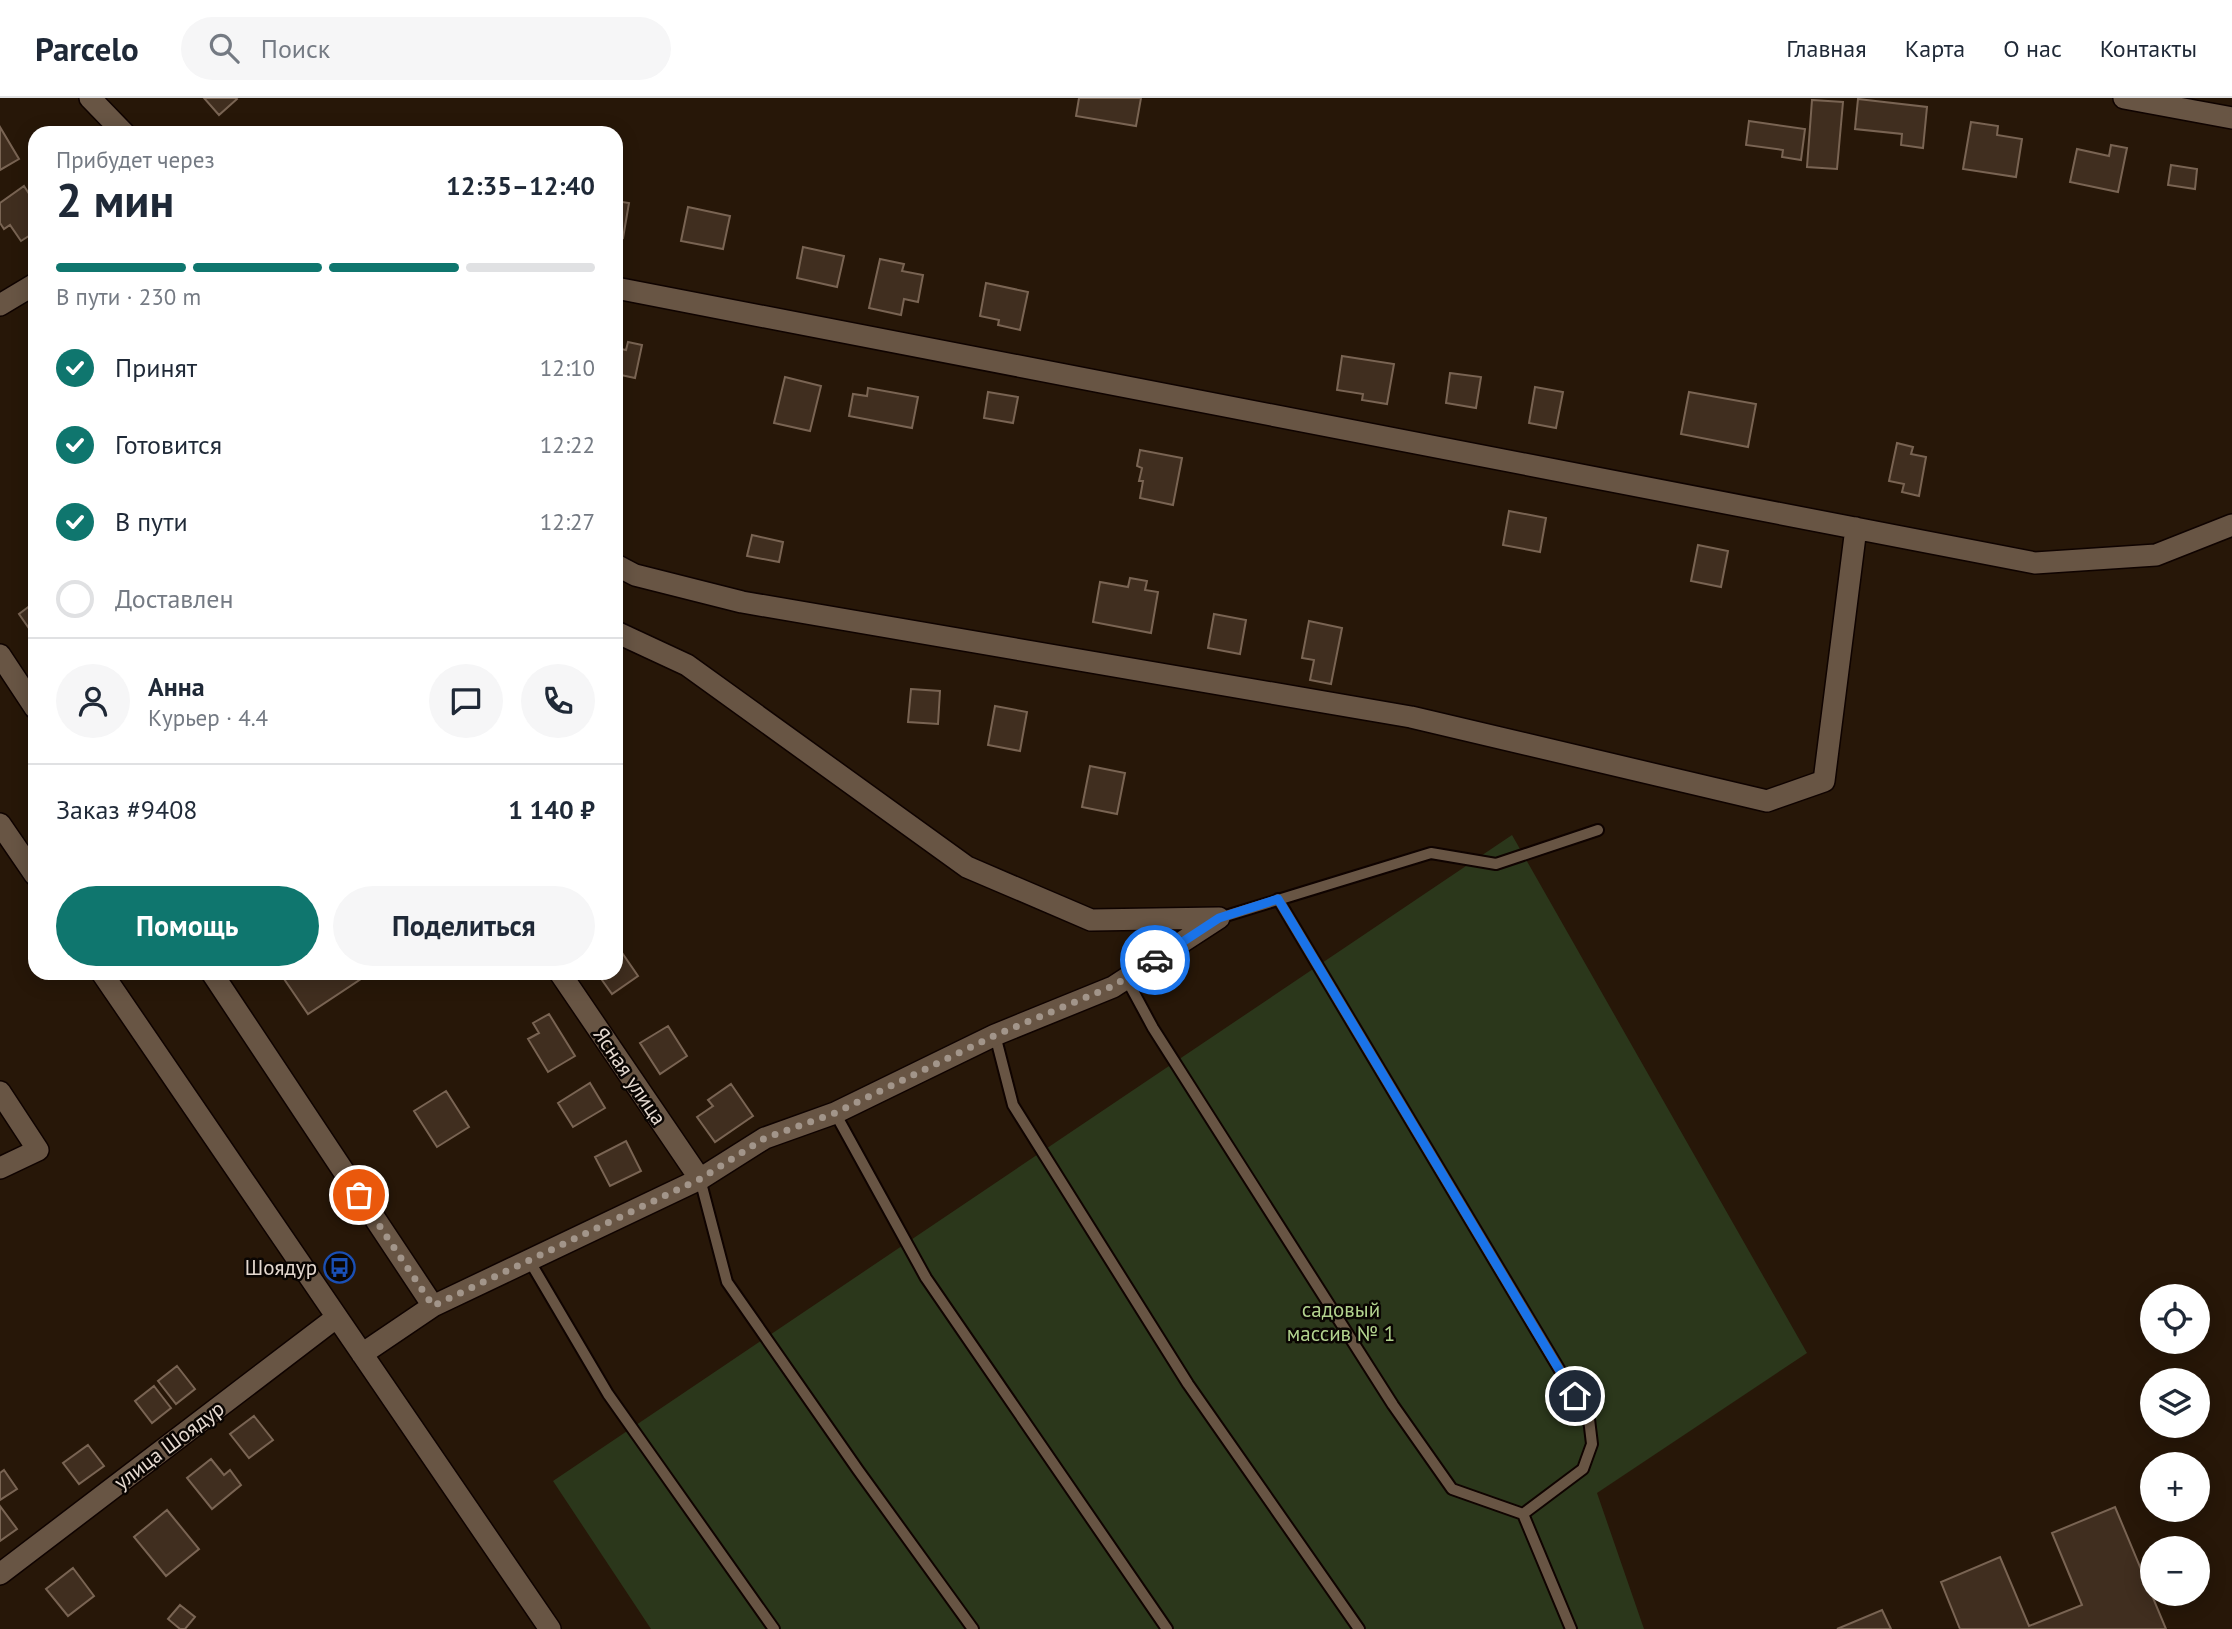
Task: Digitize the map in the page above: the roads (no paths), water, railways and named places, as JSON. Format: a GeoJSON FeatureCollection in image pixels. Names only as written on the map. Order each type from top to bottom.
{"type":"FeatureCollection","features":[{"type":"Feature","properties":{"kind":"street"},"geometry":{"type":"LineString","coordinates":[[90,98],[117,126]]}},
{"type":"Feature","properties":{"kind":"street"},"geometry":{"type":"LineString","coordinates":[[2124,98],[2232,118]]}},
{"type":"Feature","properties":{"kind":"street"},"geometry":{"type":"LineString","coordinates":[[0,305],[28,288]]}},
{"type":"Feature","properties":{"kind":"street"},"geometry":{"type":"LineString","coordinates":[[623,289],[2035,563],[2156,555],[2232,525]]}},
{"type":"Feature","properties":{"kind":"street"},"geometry":{"type":"LineString","coordinates":[[623,569],[635,575],[742,602],[1410,717],[1768,801],[1824,781],[1856,528]]}},
{"type":"Feature","properties":{"kind":"street"},"geometry":{"type":"LineString","coordinates":[[623,635],[687,665],[967,867],[1091,920],[1219,918]]}},
{"type":"Feature","properties":{"kind":"street"},"geometry":{"type":"LineString","coordinates":[[0,655],[28,697]]}},
{"type":"Feature","properties":{"kind":"street"},"geometry":{"type":"LineString","coordinates":[[0,824],[28,865]]}},
{"type":"Feature","properties":{"kind":"street"},"geometry":{"type":"LineString","coordinates":[[362,1354],[433,1306],[700,1179],[765,1138],[835,1113],[996,1035],[1113,986],[1219,918]]}},
{"type":"Feature","properties":{"kind":"street"},"geometry":{"type":"LineString","coordinates":[[107,980],[550,1629]]}},
{"type":"Feature","properties":{"kind":"street"},"geometry":{"type":"LineString","coordinates":[[217,980],[433,1306]]}},
{"type":"Feature","properties":{"kind":"street","name":"Ясная улица"},"geometry":{"type":"LineString","coordinates":[[565,980],[700,1179]]}},
{"type":"Feature","properties":{"kind":"street"},"geometry":{"type":"LineString","coordinates":[[0,1092],[38,1150],[0,1168]]}},
{"type":"Feature","properties":{"kind":"street","name":"улица Шоядур"},"geometry":{"type":"LineString","coordinates":[[0,1574],[337,1317]]}},
{"type":"Feature","properties":{"kind":"lane"},"geometry":{"type":"LineString","coordinates":[[1219,918],[1431,853],[1496,864],[1598,830]]}},
{"type":"Feature","properties":{"kind":"lane"},"geometry":{"type":"LineString","coordinates":[[1278,899],[1589,1419],[1592,1444],[1583,1469],[1522,1514]]}},
{"type":"Feature","properties":{"kind":"lane"},"geometry":{"type":"LineString","coordinates":[[1126,978],[1153,1028],[1393,1405],[1452,1489],[1522,1514],[1571,1629]]}},
{"type":"Feature","properties":{"kind":"lane"},"geometry":{"type":"LineString","coordinates":[[996,1035],[1013,1105],[1188,1384],[1359,1629]]}},
{"type":"Feature","properties":{"kind":"lane"},"geometry":{"type":"LineString","coordinates":[[835,1113],[926,1278],[1167,1629]]}},
{"type":"Feature","properties":{"kind":"lane"},"geometry":{"type":"LineString","coordinates":[[700,1179],[727,1282],[973,1629]]}},
{"type":"Feature","properties":{"kind":"lane"},"geometry":{"type":"LineString","coordinates":[[529,1260],[608,1394],[774,1629]]}},
{"type":"Feature","properties":{"kind":"place","name":"Шоядур"},"geometry":{"type":"Point","coordinates":[340,1267]}},
{"type":"Feature","properties":{"kind":"park label","name":"садовый массив № 1"},"geometry":{"type":"Point","coordinates":[1341,1321]}}]}
